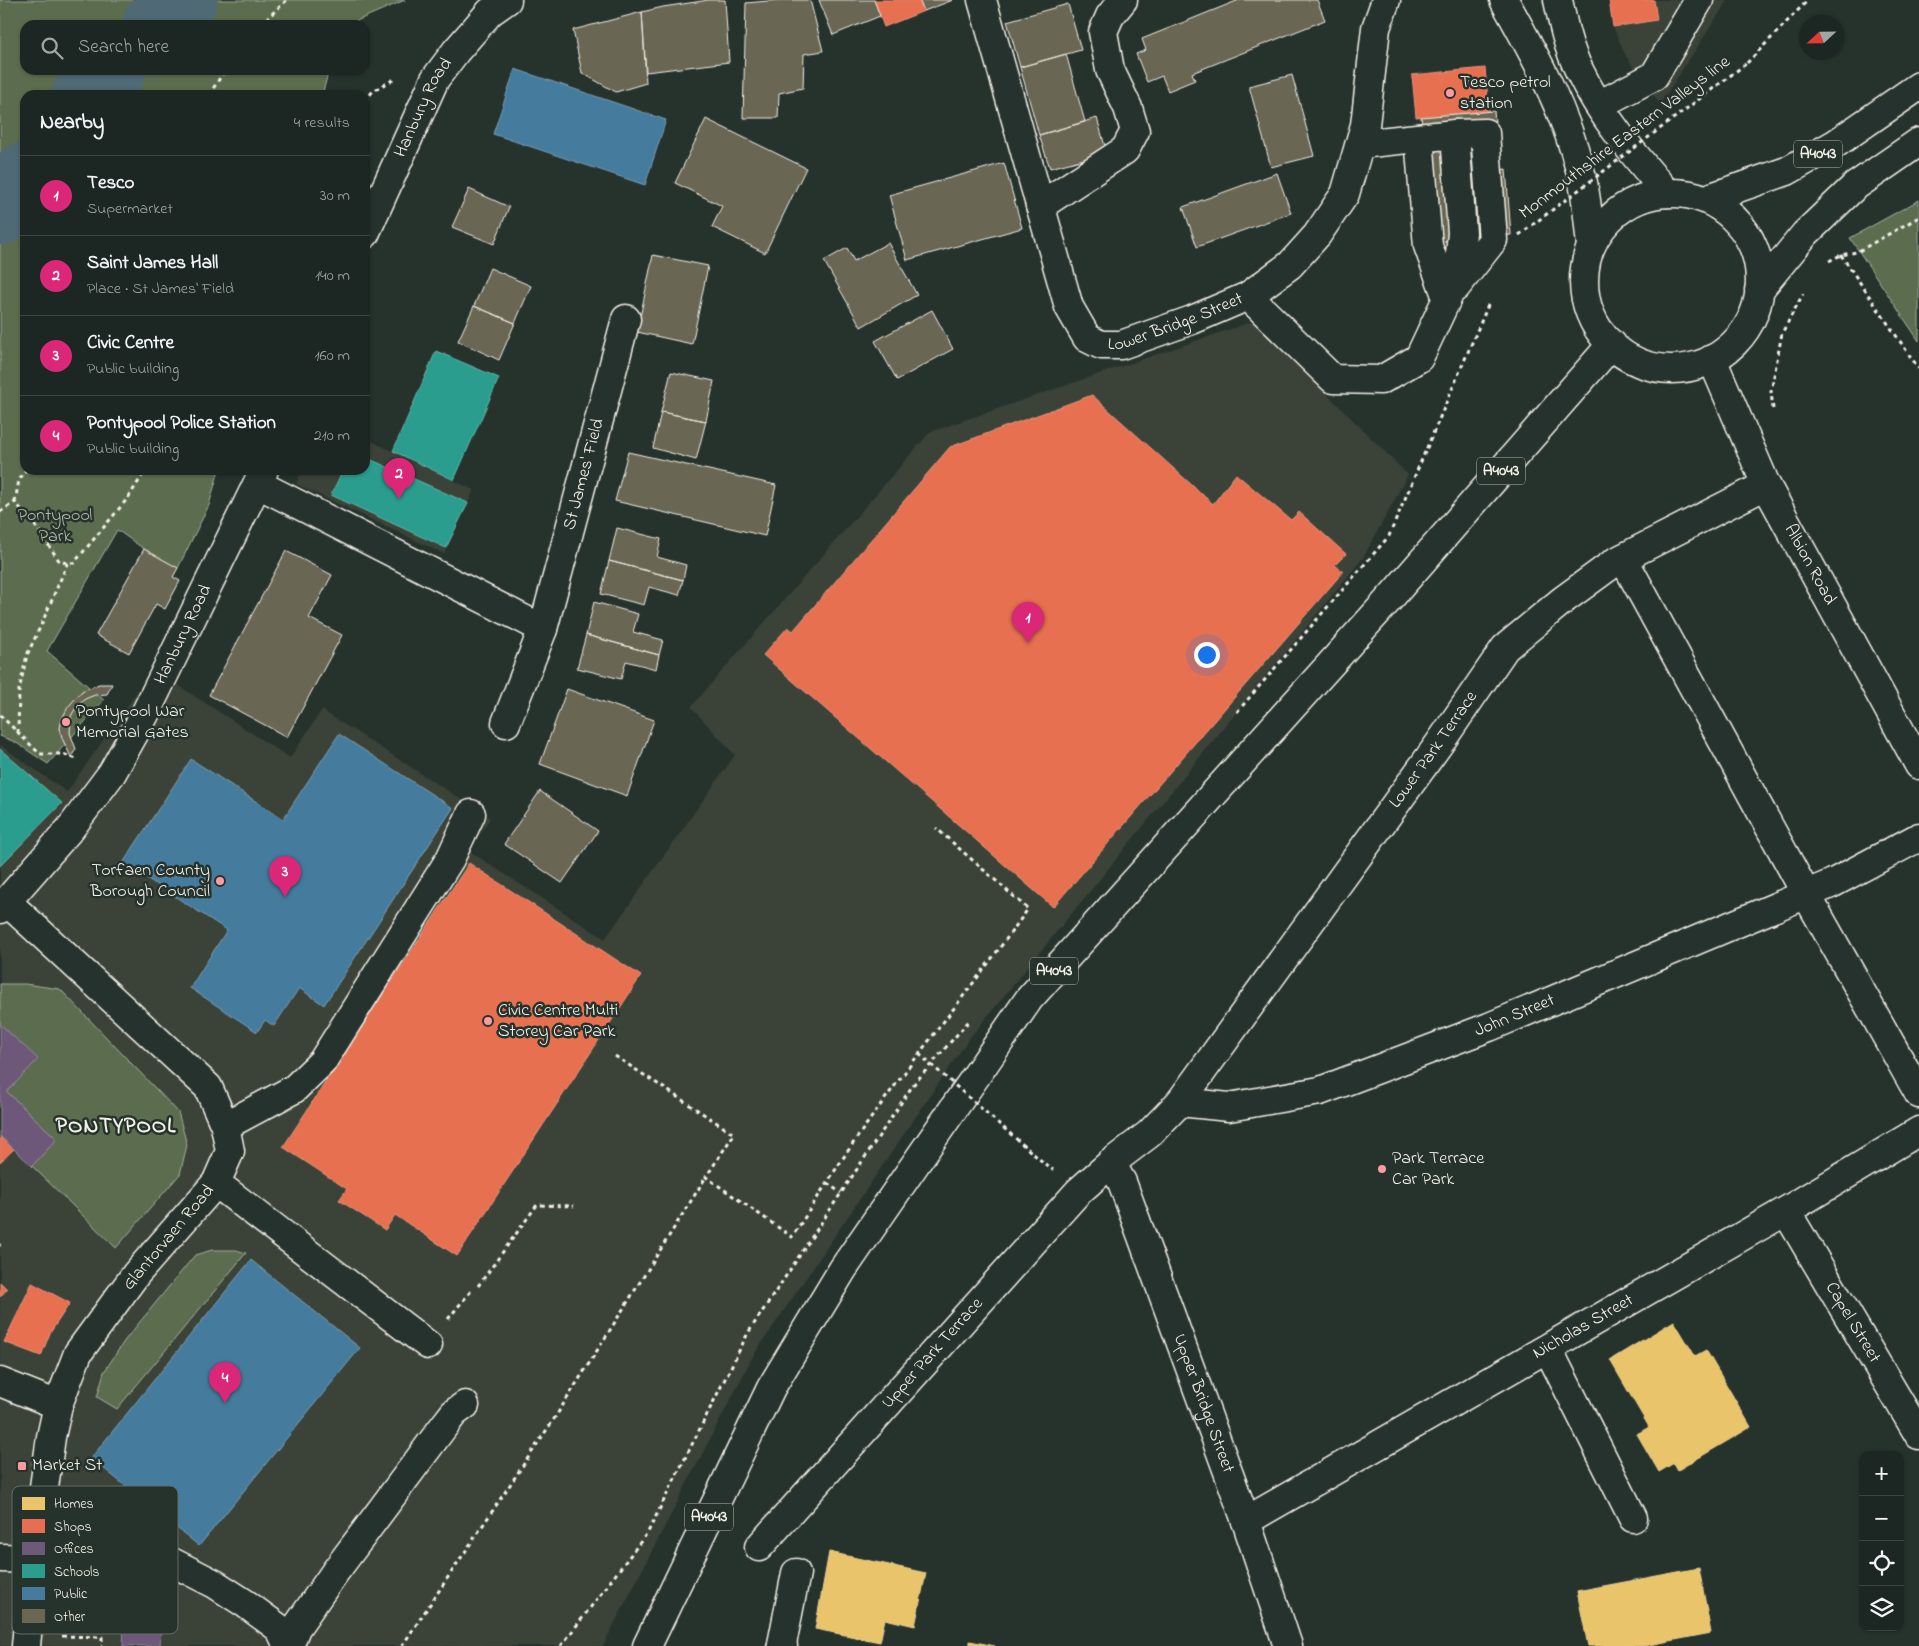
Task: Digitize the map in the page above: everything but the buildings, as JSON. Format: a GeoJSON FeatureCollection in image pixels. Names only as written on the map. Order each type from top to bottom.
{"type":"FeatureCollection","features":[{"type":"Feature","properties":{"kind":"street","name":"Hanbury Road"},"geometry":{"type":"LineString","coordinates":[[370,223],[434,79],[490,12],[506,0]]}},
{"type":"Feature","properties":{"kind":"street","name":"Lower Bridge Street"},"geometry":{"type":"LineString","coordinates":[[982,0],[1069,307],[1087,338],[1101,346],[1121,345],[1192,320],[1248,296],[1290,264],[1317,235],[1345,194],[1360,144],[1365,125],[1376,28],[1386,0]]}},
{"type":"Feature","properties":{"kind":"street"},"geometry":{"type":"LineString","coordinates":[[1040,206],[1125,150],[1135,131],[1128,108],[1110,70],[1103,32],[1110,16],[1123,0]]}},
{"type":"Feature","properties":{"kind":"street"},"geometry":{"type":"LineString","coordinates":[[1504,0],[1529,45],[1566,122],[1581,171],[1591,245]]}},
{"type":"Feature","properties":{"kind":"street"},"geometry":{"type":"LineString","coordinates":[[1558,0],[1565,32],[1579,70],[1626,146],[1667,193]]}},
{"type":"Feature","properties":{"kind":"street"},"geometry":{"type":"LineString","coordinates":[[1599,105],[1654,76],[1699,0]]}},
{"type":"Feature","properties":{"kind":"street","name":"A4043"},"geometry":{"type":"LineString","coordinates":[[1706,199],[1787,171],[1835,144],[1919,86]]}},
{"type":"Feature","properties":{"kind":"street"},"geometry":{"type":"LineString","coordinates":[[1248,296],[1333,380],[1381,380],[1419,358],[1458,276],[1462,233],[1455,134],[1360,144]]}},
{"type":"Feature","properties":{"kind":"street"},"geometry":{"type":"LineString","coordinates":[[1419,138],[1428,246],[1447,298]]}},
{"type":"Feature","properties":{"kind":"street","name":"A4043"},"geometry":{"type":"LineString","coordinates":[[1759,290],[1804,234],[1854,187],[1919,142]]}},
{"type":"Feature","properties":{"kind":"street"},"geometry":{"type":"LineString","coordinates":[[1667,193],[1687,194],[1706,199],[1730,214],[1748,236],[1758,262],[1759,290],[1755,311],[1745,331],[1730,347],[1712,359],[1687,368],[1660,368],[1633,360],[1612,344],[1595,323],[1586,298],[1584,271],[1591,245],[1604,225],[1622,208],[1642,197],[1667,193]]}},
{"type":"Feature","properties":{"kind":"street","name":"St James' Field"},"geometry":{"type":"LineString","coordinates":[[506,723],[543,629],[626,319]]}},
{"type":"Feature","properties":{"kind":"street","name":"A4043"},"geometry":{"type":"LineString","coordinates":[[647,1646],[771,1388],[843,1269],[1029,999],[1391,597],[1612,344]]}},
{"type":"Feature","properties":{"kind":"street","name":"Albion Road"},"geometry":{"type":"LineString","coordinates":[[1712,359],[1766,485],[1919,765]]}},
{"type":"Feature","properties":{"kind":"street","name":"Hanbury Road"},"geometry":{"type":"LineString","coordinates":[[4,905],[70,829],[112,773],[144,716],[261,477]]}},
{"type":"Feature","properties":{"kind":"street"},"geometry":{"type":"LineString","coordinates":[[261,477],[543,629]]}},
{"type":"Feature","properties":{"kind":"street","name":"Lower Park Terrace"},"geometry":{"type":"LineString","coordinates":[[1180,1102],[1439,744],[1505,648],[1563,600],[1623,558],[1766,485]]}},
{"type":"Feature","properties":{"kind":"street"},"geometry":{"type":"LineString","coordinates":[[1623,558],[1806,894],[1919,1094]]}},
{"type":"Feature","properties":{"kind":"street"},"geometry":{"type":"LineString","coordinates":[[224,1126],[294,1089],[322,1062],[450,859],[472,814]]}},
{"type":"Feature","properties":{"kind":"street","name":"John Street"},"geometry":{"type":"LineString","coordinates":[[1180,1102],[1229,1107],[1320,1091],[1489,1027],[1833,883],[1919,837]]}},
{"type":"Feature","properties":{"kind":"street","name":"Glantorvaen Road"},"geometry":{"type":"LineString","coordinates":[[4,905],[208,1087],[224,1126],[230,1151],[216,1183],[136,1274],[78,1353],[58,1405],[44,1486]]}},
{"type":"Feature","properties":{"kind":"street"},"geometry":{"type":"LineString","coordinates":[[1111,1163],[1149,1134],[1180,1102]]}},
{"type":"Feature","properties":{"kind":"street","name":"Nicholas Street"},"geometry":{"type":"LineString","coordinates":[[1246,1521],[1548,1349],[1786,1211],[1919,1131]]}},
{"type":"Feature","properties":{"kind":"street","name":"Upper Bridge Street"},"geometry":{"type":"LineString","coordinates":[[1111,1163],[1122,1182],[1246,1521],[1288,1646]]}},
{"type":"Feature","properties":{"kind":"street","name":"Upper Park Terrace"},"geometry":{"type":"LineString","coordinates":[[758,1547],[1078,1192],[1111,1163]]}},
{"type":"Feature","properties":{"kind":"street"},"geometry":{"type":"LineString","coordinates":[[216,1183],[428,1345]]}},
{"type":"Feature","properties":{"kind":"street","name":"Capel Street"},"geometry":{"type":"LineString","coordinates":[[1786,1211],[1919,1436]]}},
{"type":"Feature","properties":{"kind":"street"},"geometry":{"type":"LineString","coordinates":[[1548,1349],[1633,1518]]}},
{"type":"Feature","properties":{"kind":"street"},"geometry":{"type":"LineString","coordinates":[[0,1382],[58,1405]]}},
{"type":"Feature","properties":{"kind":"street"},"geometry":{"type":"LineString","coordinates":[[288,1646],[296,1628],[335,1572],[454,1413],[465,1405]]}},
{"type":"Feature","properties":{"kind":"street"},"geometry":{"type":"LineString","coordinates":[[178,1565],[215,1584],[246,1604],[280,1629],[288,1646]]}},
{"type":"Feature","properties":{"kind":"street"},"geometry":{"type":"LineString","coordinates":[[784,1646],[782,1644],[796,1573]]}},
{"type":"Feature","properties":{"kind":"path"},"geometry":{"type":"LineString","coordinates":[[265,20],[287,0]]}},
{"type":"Feature","properties":{"kind":"path","name":"Monmouthshire Eastern Valleys line"},"geometry":{"type":"LineString","coordinates":[[1515,244],[1519,235],[1747,63],[1808,0]]}},
{"type":"Feature","properties":{"kind":"path"},"geometry":{"type":"LineString","coordinates":[[212,90],[222,75]]}},
{"type":"Feature","properties":{"kind":"path"},"geometry":{"type":"LineString","coordinates":[[1823,264],[1841,255],[1857,252],[1919,217]]}},
{"type":"Feature","properties":{"kind":"path"},"geometry":{"type":"LineString","coordinates":[[1841,255],[1919,369]]}},
{"type":"Feature","properties":{"kind":"path"},"geometry":{"type":"LineString","coordinates":[[1773,410],[1771,392],[1782,333],[1804,292]]}},
{"type":"Feature","properties":{"kind":"path"},"geometry":{"type":"LineString","coordinates":[[1236,713],[1390,536],[1491,298]]}},
{"type":"Feature","properties":{"kind":"path"},"geometry":{"type":"LineString","coordinates":[[0,512],[14,502],[23,475]]}},
{"type":"Feature","properties":{"kind":"path"},"geometry":{"type":"LineString","coordinates":[[14,502],[38,528],[60,562],[74,563],[128,498],[143,475]]}},
{"type":"Feature","properties":{"kind":"path"},"geometry":{"type":"LineString","coordinates":[[18,732],[19,690],[26,655],[68,562]]}},
{"type":"Feature","properties":{"kind":"path"},"geometry":{"type":"LineString","coordinates":[[0,715],[40,754],[63,754],[112,773]]}},
{"type":"Feature","properties":{"kind":"path"},"geometry":{"type":"LineString","coordinates":[[706,1176],[792,1237],[860,1133],[992,960],[1028,909],[936,828]]}},
{"type":"Feature","properties":{"kind":"path"},"geometry":{"type":"LineString","coordinates":[[561,1646],[648,1532],[748,1333],[913,1085],[972,1018]]}},
{"type":"Feature","properties":{"kind":"path"},"geometry":{"type":"LineString","coordinates":[[919,1054],[1046,1164]]}},
{"type":"Feature","properties":{"kind":"path"},"geometry":{"type":"LineString","coordinates":[[402,1646],[556,1416],[734,1134],[615,1056]]}},
{"type":"Feature","properties":{"kind":"path"},"geometry":{"type":"LineString","coordinates":[[827,1183],[841,1194]]}},
{"type":"Feature","properties":{"kind":"path"},"geometry":{"type":"LineString","coordinates":[[478,1286],[537,1205],[574,1206]]}},
{"type":"Feature","properties":{"kind":"path"},"geometry":{"type":"LineString","coordinates":[[26,1640],[102,1637],[102,1646]]}},
{"type":"Feature","properties":{"kind":"shaded area"},"geometry":{"type":"Polygon","coordinates":[[[1609,0],[1728,0],[1660,104],[1626,56],[1613,27],[1609,0]]]}},
{"type":"Feature","properties":{"kind":"shaded area"},"geometry":{"type":"Polygon","coordinates":[[[1254,321],[1408,475],[1363,558],[968,1040],[753,1356],[603,1646],[0,1646],[0,745],[67,792],[153,669],[290,758],[322,710],[490,818],[469,851],[605,939],[735,755],[691,707],[930,432],[1254,321]]]}},
{"type":"Feature","properties":{"kind":"shaded area"},"geometry":{"type":"Polygon","coordinates":[[[370,440],[474,490],[444,554],[296,484],[300,475],[370,475],[370,440]]]}},
{"type":"Feature","properties":{"kind":"green space","name":"Pontypool Park"},"geometry":{"type":"Polygon","coordinates":[[[0,0],[405,0],[359,20],[20,20],[20,75],[328,75],[323,90],[20,90],[20,475],[218,475],[209,505],[178,568],[144,549],[117,530],[47,651],[104,700],[48,764],[15,742],[0,736],[0,0]]]}},
{"type":"Feature","properties":{"kind":"green space"},"geometry":{"type":"Polygon","coordinates":[[[1919,200],[1919,341],[1850,238],[1919,200]]]}},
{"type":"Feature","properties":{"kind":"green space"},"geometry":{"type":"Polygon","coordinates":[[[0,984],[25,984],[60,989],[178,1112],[187,1145],[180,1174],[116,1248],[32,1166],[57,1139],[7,1092],[37,1059],[0,1024],[0,984]]]}},
{"type":"Feature","properties":{"kind":"green space"},"geometry":{"type":"Polygon","coordinates":[[[212,1250],[236,1250],[246,1253],[117,1409],[97,1397],[104,1372],[125,1340],[195,1255],[212,1250]]]}},
{"type":"Feature","properties":{"kind":"waterway"},"geometry":{"type":"LineString","coordinates":[[162,20],[182,0]]}},
{"type":"Feature","properties":{"kind":"waterway"},"geometry":{"type":"LineString","coordinates":[[92,90],[106,75]]}},
{"type":"Feature","properties":{"kind":"waterway"},"geometry":{"type":"LineString","coordinates":[[0,210],[20,184]]}},
{"type":"Feature","properties":{"kind":"place","name":"Tesco petrol station"},"geometry":{"type":"Point","coordinates":[1450,93]}},
{"type":"Feature","properties":{"kind":"place","name":"Saint James Hall"},"geometry":{"type":"Point","coordinates":[399,499]}},
{"type":"Feature","properties":{"kind":"place","name":"Tesco"},"geometry":{"type":"Point","coordinates":[1028,643]}},
{"type":"Feature","properties":{"kind":"place","name":"Pontypool War Memorial Gates"},"geometry":{"type":"Point","coordinates":[66,722]}},
{"type":"Feature","properties":{"kind":"place","name":"Torfaen County Borough Council"},"geometry":{"type":"Point","coordinates":[220,881]}},
{"type":"Feature","properties":{"kind":"place","name":"Civic Centre"},"geometry":{"type":"Point","coordinates":[285,897]}},
{"type":"Feature","properties":{"kind":"place","name":"Civic Centre Multi Storey Car Park"},"geometry":{"type":"Point","coordinates":[488,1021]}},
{"type":"Feature","properties":{"kind":"place","name":"Park Terrace Car Park"},"geometry":{"type":"Point","coordinates":[1382,1169]}},
{"type":"Feature","properties":{"kind":"place","name":"Pontypool Police Station"},"geometry":{"type":"Point","coordinates":[225,1403]}},
{"type":"Feature","properties":{"kind":"place","name":"Market St"},"geometry":{"type":"Point","coordinates":[22,1466]}},
{"type":"Feature","properties":{"kind":"district","name":"PONTYPOOL"},"geometry":{"type":"Point","coordinates":[116,1127]}}]}
